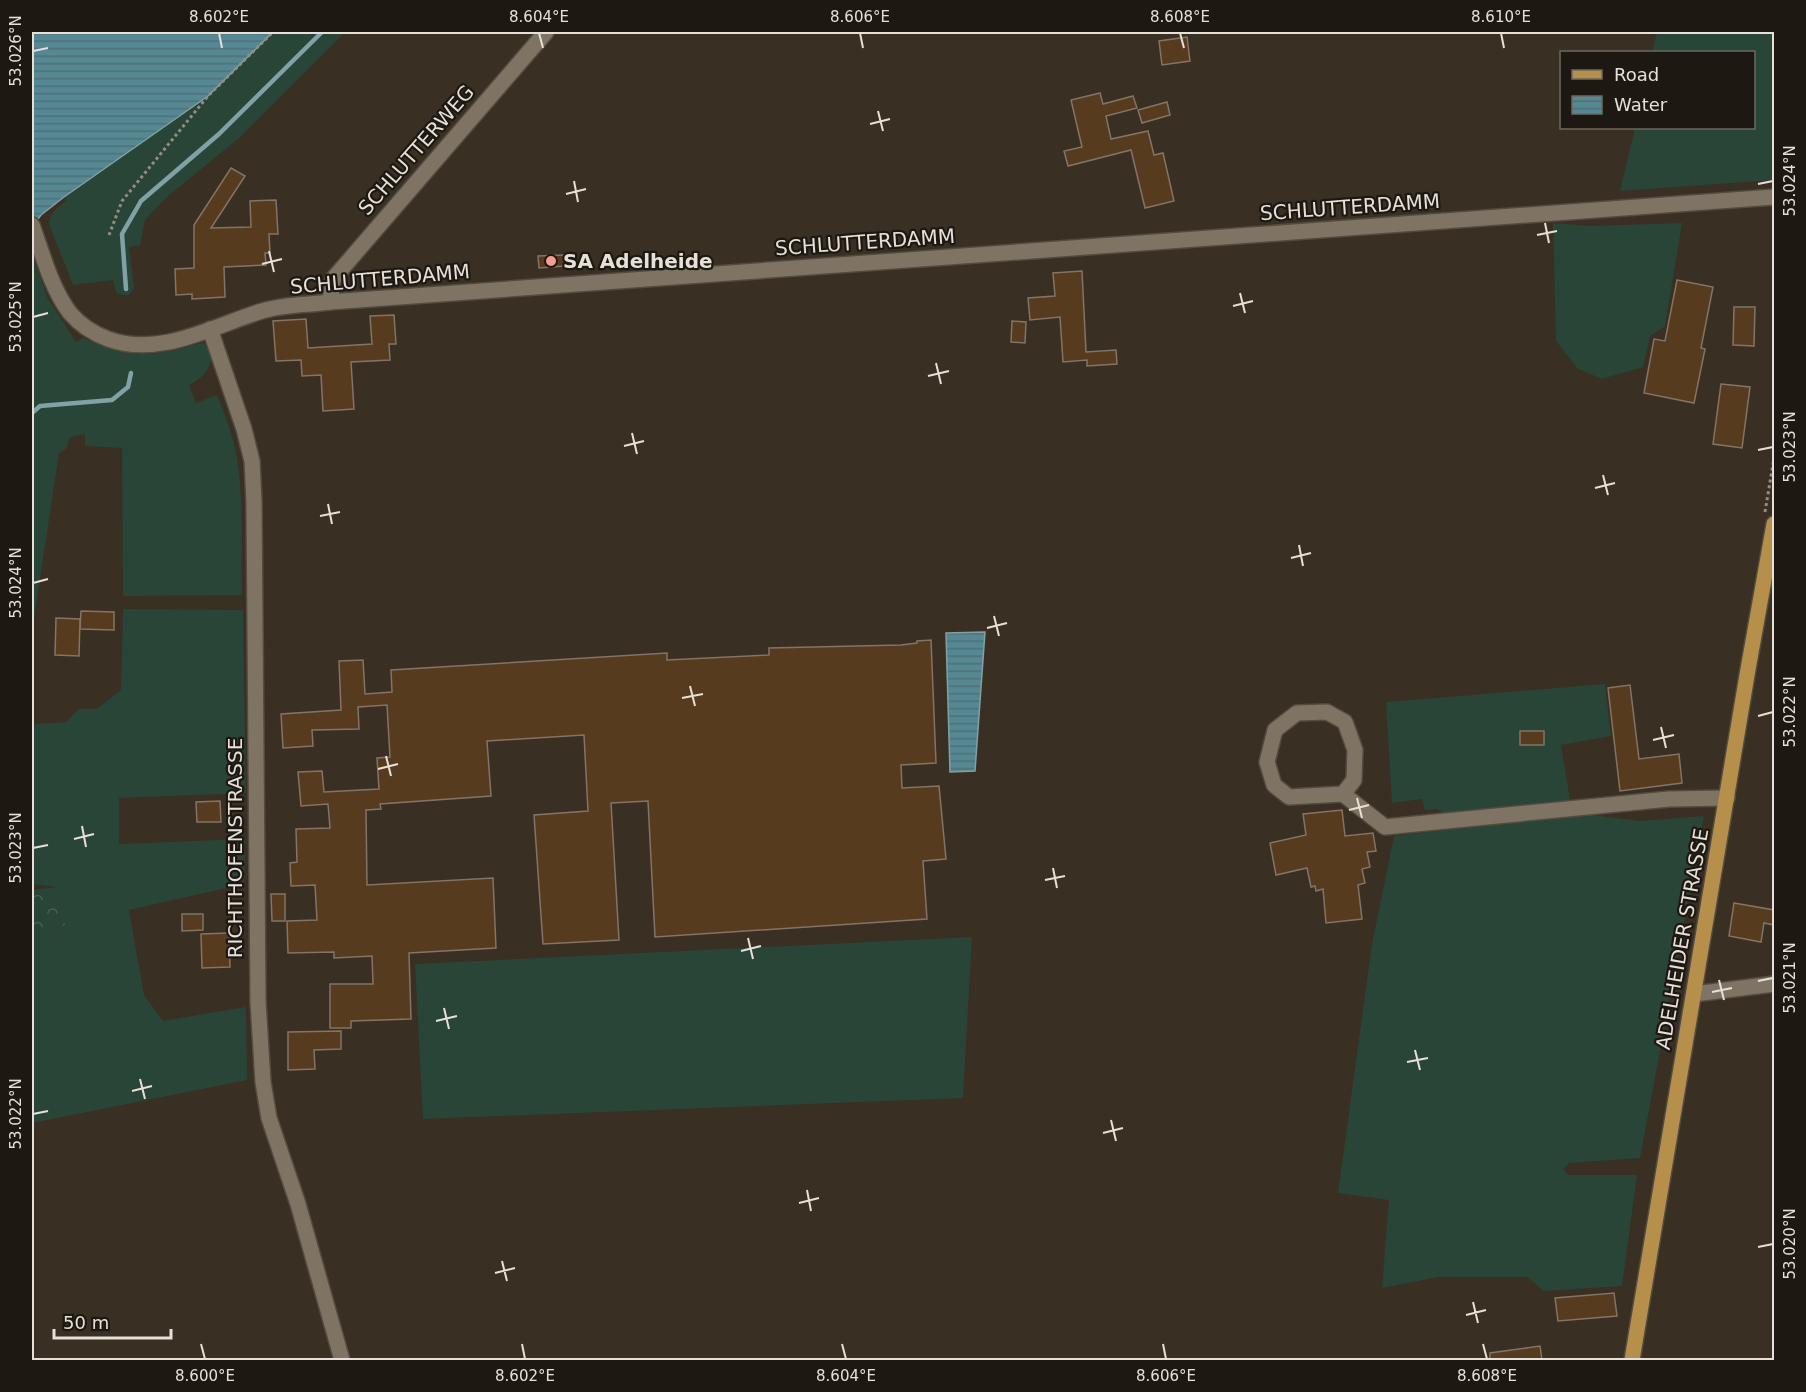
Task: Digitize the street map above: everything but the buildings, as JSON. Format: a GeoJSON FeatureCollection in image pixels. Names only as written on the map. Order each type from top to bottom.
{"type":"FeatureCollection","features":[{"type":"Feature","properties":{"kind":"main road","name":"ADELHEIDER STRASSE"},"geometry":{"type":"LineString","coordinates":[[1632,1360],[1774,524]]}},
{"type":"Feature","properties":{"kind":"street","name":"SCHLUTTERWEG"},"geometry":{"type":"LineString","coordinates":[[330,302],[333,279],[546,32]]}},
{"type":"Feature","properties":{"kind":"street","name":"SCHLUTTERDAMM"},"geometry":{"type":"LineString","coordinates":[[32,225],[60,297],[71,315],[89,332],[140,346],[173,341],[265,310],[330,302],[1774,197]]}},
{"type":"Feature","properties":{"kind":"street","name":"RICHTHOFENSTRASSE"},"geometry":{"type":"LineString","coordinates":[[210,329],[244,429],[252,461],[258,1002],[263,1082],[269,1118],[298,1204],[342,1360]]}},
{"type":"Feature","properties":{"kind":"street"},"geometry":{"type":"LineString","coordinates":[[1343,794],[1354,780],[1355,750],[1345,722],[1327,712],[1297,713],[1275,730],[1267,762],[1274,785],[1288,797],[1343,794],[1385,827],[1669,799],[1727,798]]}},
{"type":"Feature","properties":{"kind":"street"},"geometry":{"type":"LineString","coordinates":[[1694,994],[1774,984]]}},
{"type":"Feature","properties":{"kind":"path"},"geometry":{"type":"LineString","coordinates":[[109,235],[122,201],[208,96],[273,32]]}},
{"type":"Feature","properties":{"kind":"green space"},"geometry":{"type":"Polygon","coordinates":[[[32,32],[345,32],[238,139],[168,196],[145,220],[140,245],[129,247],[134,288],[129,295],[122,295],[116,292],[113,280],[73,285],[49,224],[53,213],[67,200],[61,193],[32,32]]]}},
{"type":"Feature","properties":{"kind":"green space"},"geometry":{"type":"Polygon","coordinates":[[[1657,32],[1774,32],[1774,180],[1620,191],[1635,129],[1755,129],[1755,51],[1652,51],[1657,32]]]}},
{"type":"Feature","properties":{"kind":"green space"},"geometry":{"type":"Polygon","coordinates":[[[1553,223],[1591,226],[1682,223],[1665,326],[1650,336],[1643,367],[1602,379],[1578,369],[1556,341],[1553,223]]]}},
{"type":"Feature","properties":{"kind":"green space"},"geometry":{"type":"Polygon","coordinates":[[[32,254],[48,299],[76,342],[84,338],[116,351],[137,354],[159,353],[204,343],[212,356],[211,362],[204,374],[189,385],[196,403],[217,395],[233,441],[241,491],[242,595],[123,596],[122,448],[85,446],[85,434],[70,437],[66,449],[59,453],[32,632],[32,254]]]}},
{"type":"Feature","properties":{"kind":"green space"},"geometry":{"type":"Polygon","coordinates":[[[123,609],[243,610],[246,793],[119,798],[119,844],[245,839],[244,884],[129,910],[144,995],[163,1021],[246,1007],[247,1080],[32,1123],[32,936],[64,925],[57,887],[32,884],[32,741],[35,724],[66,722],[79,709],[97,709],[121,690],[123,609]]]}},
{"type":"Feature","properties":{"kind":"green space"},"geometry":{"type":"Polygon","coordinates":[[[1605,684],[1611,736],[1561,745],[1570,800],[1451,816],[1437,809],[1425,810],[1422,799],[1392,803],[1386,702],[1605,684]]]}},
{"type":"Feature","properties":{"kind":"green space"},"geometry":{"type":"Polygon","coordinates":[[[1583,814],[1641,821],[1704,816],[1640,1158],[1569,1163],[1563,1169],[1569,1175],[1637,1175],[1622,1286],[1544,1291],[1527,1277],[1438,1277],[1382,1288],[1389,1200],[1338,1193],[1372,944],[1394,836],[1583,814]]]}},
{"type":"Feature","properties":{"kind":"green space"},"geometry":{"type":"Polygon","coordinates":[[[57,887],[65,925],[32,936],[32,890],[57,887]]]}},
{"type":"Feature","properties":{"kind":"green space"},"geometry":{"type":"Polygon","coordinates":[[[972,937],[963,1098],[423,1119],[415,964],[972,937]]]}},
{"type":"Feature","properties":{"kind":"water"},"geometry":{"type":"Polygon","coordinates":[[[32,32],[273,32],[208,96],[64,197],[41,215],[32,227],[32,32]]]}},
{"type":"Feature","properties":{"kind":"water"},"geometry":{"type":"Polygon","coordinates":[[[985,632],[975,771],[950,772],[946,633],[985,632]]]}},
{"type":"Feature","properties":{"kind":"waterway"},"geometry":{"type":"LineString","coordinates":[[126,289],[122,234],[141,201],[219,134],[322,32]]}},
{"type":"Feature","properties":{"kind":"waterway"},"geometry":{"type":"LineString","coordinates":[[32,413],[40,406],[112,400],[128,387],[131,373]]}},
{"type":"Feature","properties":{"kind":"place","name":"SA Adelheide"},"geometry":{"type":"Point","coordinates":[551,261]}}]}
